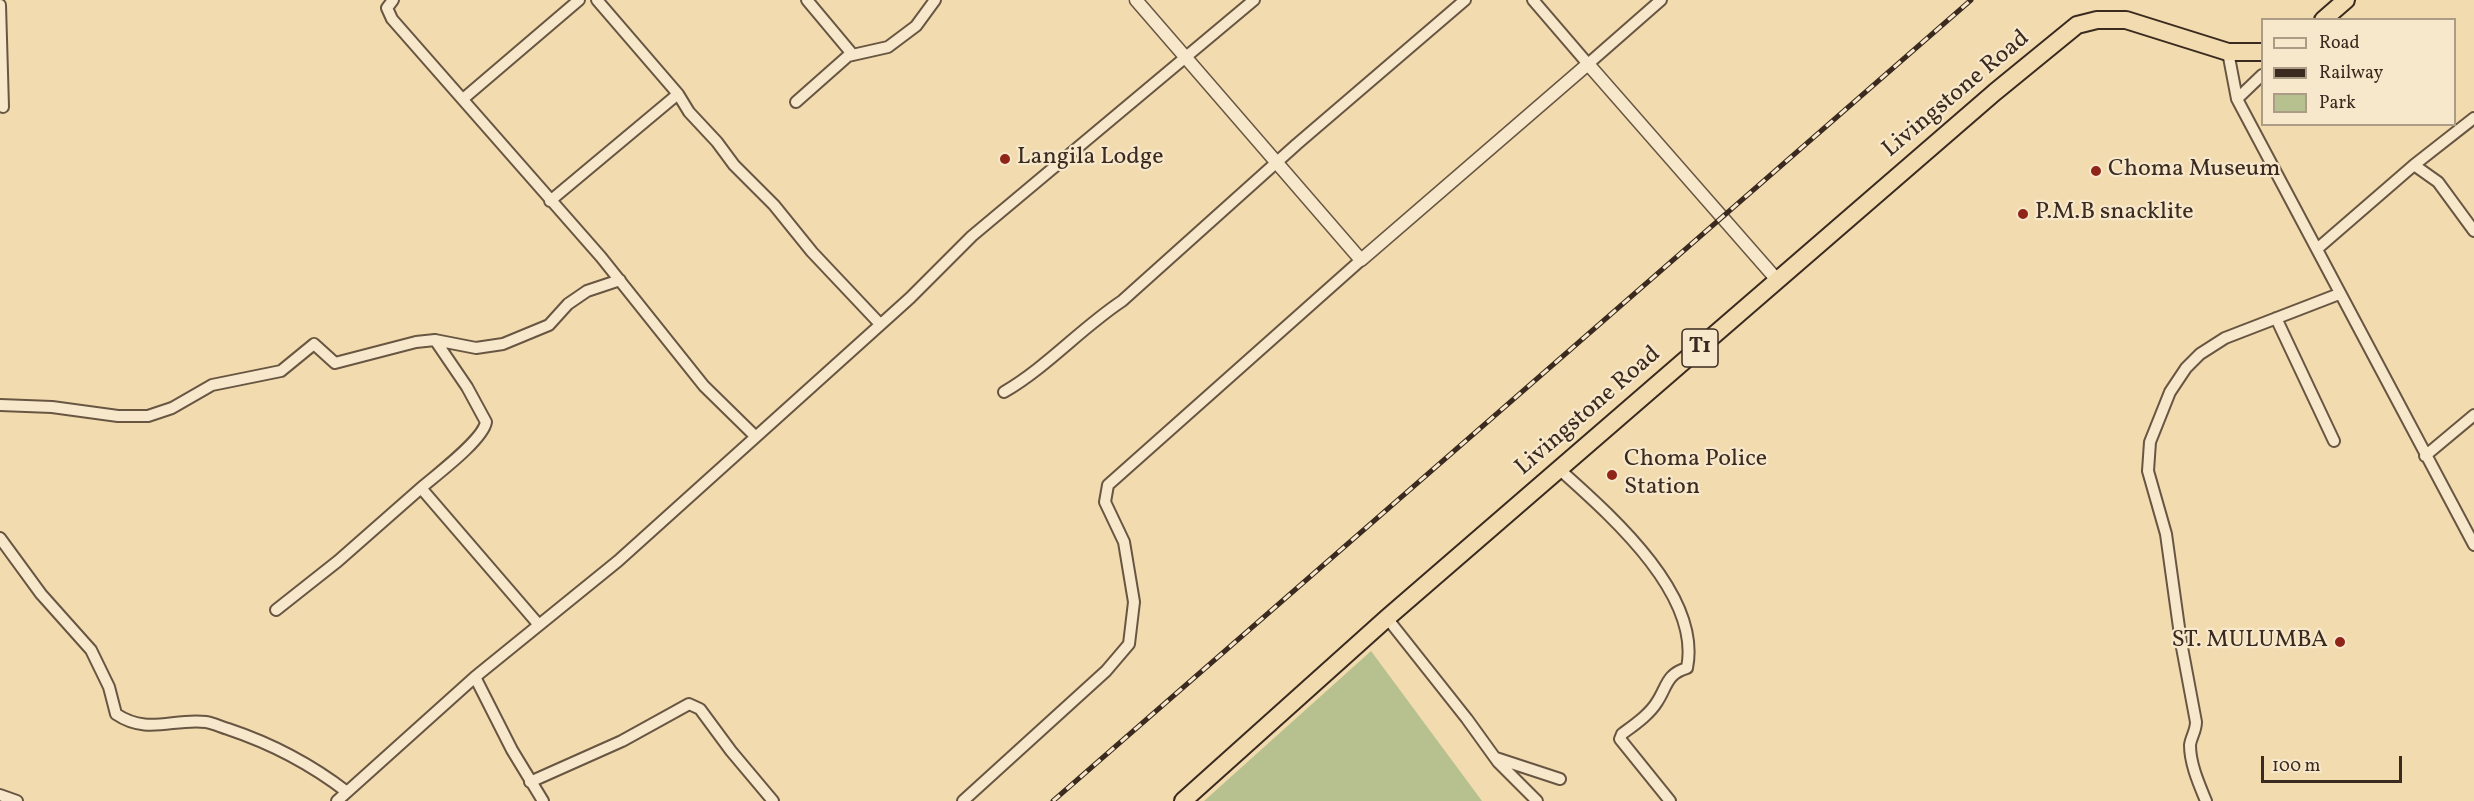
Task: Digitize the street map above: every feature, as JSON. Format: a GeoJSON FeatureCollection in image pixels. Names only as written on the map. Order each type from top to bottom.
{"type":"FeatureCollection","features":[{"type":"Feature","properties":{"kind":"highway"},"geometry":{"type":"LineString","coordinates":[[2325,18],[2346,0]]}},
{"type":"Feature","properties":{"kind":"highway","name":"Livingstone Road"},"geometry":{"type":"LineString","coordinates":[[1183,801],[1387,618],[1995,92],[2077,25],[2097,20],[2126,20],[2228,52],[2261,52]]}},
{"type":"Feature","properties":{"kind":"street"},"geometry":{"type":"LineString","coordinates":[[393,0],[387,8],[392,18],[620,280],[704,386],[755,436]]}},
{"type":"Feature","properties":{"kind":"street"},"geometry":{"type":"LineString","coordinates":[[463,99],[579,0]]}},
{"type":"Feature","properties":{"kind":"street"},"geometry":{"type":"LineString","coordinates":[[597,0],[678,94],[689,112],[717,142],[734,165],[880,324]]}},
{"type":"Feature","properties":{"kind":"street"},"geometry":{"type":"LineString","coordinates":[[807,0],[853,55]]}},
{"type":"Feature","properties":{"kind":"street"},"geometry":{"type":"LineString","coordinates":[[796,102],[853,55],[888,47],[916,26],[935,0]]}},
{"type":"Feature","properties":{"kind":"street"},"geometry":{"type":"LineString","coordinates":[[1136,0],[1361,260]]}},
{"type":"Feature","properties":{"kind":"street"},"geometry":{"type":"LineString","coordinates":[[337,801],[475,677],[618,561],[910,298],[972,236],[1254,0]]}},
{"type":"Feature","properties":{"kind":"street"},"geometry":{"type":"LineString","coordinates":[[1004,392],[1020,382],[1098,317],[1122,301],[1465,0]]}},
{"type":"Feature","properties":{"kind":"street"},"geometry":{"type":"LineString","coordinates":[[1533,0],[1778,281]]}},
{"type":"Feature","properties":{"kind":"street"},"geometry":{"type":"LineString","coordinates":[[963,801],[1106,671],[1129,644],[1134,602],[1124,542],[1105,502],[1108,485],[1361,260],[1661,0]]}},
{"type":"Feature","properties":{"kind":"street"},"geometry":{"type":"LineString","coordinates":[[0,5],[3,107]]}},
{"type":"Feature","properties":{"kind":"street"},"geometry":{"type":"LineString","coordinates":[[2228,52],[2236,99],[2474,545]]}},
{"type":"Feature","properties":{"kind":"street"},"geometry":{"type":"LineString","coordinates":[[2236,99],[2261,76]]}},
{"type":"Feature","properties":{"kind":"street"},"geometry":{"type":"LineString","coordinates":[[550,201],[678,94]]}},
{"type":"Feature","properties":{"kind":"street"},"geometry":{"type":"LineString","coordinates":[[2317,249],[2414,165],[2474,118]]}},
{"type":"Feature","properties":{"kind":"street"},"geometry":{"type":"LineString","coordinates":[[2414,165],[2438,182],[2474,231]]}},
{"type":"Feature","properties":{"kind":"street"},"geometry":{"type":"LineString","coordinates":[[0,405],[52,407],[118,416],[148,416],[172,408],[213,385],[281,371],[314,344],[335,363],[416,342],[435,340],[476,348],[503,344],[549,325],[568,304],[587,291],[620,280]]}},
{"type":"Feature","properties":{"kind":"street"},"geometry":{"type":"LineString","coordinates":[[2206,801],[2192,757],[2190,743],[2196,730],[2196,722],[2181,642],[2166,534],[2148,471],[2150,442],[2169,392],[2186,368],[2200,354],[2225,338],[2339,294]]}},
{"type":"Feature","properties":{"kind":"street"},"geometry":{"type":"LineString","coordinates":[[2277,318],[2285,340],[2334,441]]}},
{"type":"Feature","properties":{"kind":"street"},"geometry":{"type":"LineString","coordinates":[[276,610],[338,561],[463,453],[485,428],[486,422],[467,387],[435,340]]}},
{"type":"Feature","properties":{"kind":"street"},"geometry":{"type":"LineString","coordinates":[[2425,456],[2474,415]]}},
{"type":"Feature","properties":{"kind":"street"},"geometry":{"type":"LineString","coordinates":[[1560,470],[1623,531],[1651,564],[1672,595],[1683,617],[1690,657],[1687,668],[1678,671],[1664,686],[1657,702],[1622,734],[1620,739],[1670,801]]}},
{"type":"Feature","properties":{"kind":"street"},"geometry":{"type":"LineString","coordinates":[[421,488],[539,625]]}},
{"type":"Feature","properties":{"kind":"street"},"geometry":{"type":"LineString","coordinates":[[0,538],[41,594],[91,650],[109,687],[116,714],[125,720],[145,726],[206,722],[244,735],[322,773],[347,792]]}},
{"type":"Feature","properties":{"kind":"street"},"geometry":{"type":"LineString","coordinates":[[1387,618],[1495,758],[1537,801]]}},
{"type":"Feature","properties":{"kind":"street"},"geometry":{"type":"LineString","coordinates":[[475,677],[543,801]]}},
{"type":"Feature","properties":{"kind":"street"},"geometry":{"type":"LineString","coordinates":[[531,782],[622,741],[689,704],[700,709],[731,752],[773,801]]}},
{"type":"Feature","properties":{"kind":"street"},"geometry":{"type":"LineString","coordinates":[[1495,758],[1560,779]]}},
{"type":"Feature","properties":{"kind":"street"},"geometry":{"type":"LineString","coordinates":[[0,795],[17,801]]}},
{"type":"Feature","properties":{"kind":"green space"},"geometry":{"type":"Polygon","coordinates":[[[1371,651],[1482,801],[1204,801],[1371,651]]]}},
{"type":"Feature","properties":{"kind":"railway"},"geometry":{"type":"LineString","coordinates":[[1053,801],[1971,0]]}},
{"type":"Feature","properties":{"kind":"place","name":"Langila Lodge"},"geometry":{"type":"Point","coordinates":[1005,159]}},
{"type":"Feature","properties":{"kind":"place","name":"Choma Museum"},"geometry":{"type":"Point","coordinates":[2096,171]}},
{"type":"Feature","properties":{"kind":"place","name":"P.M.B snacklite"},"geometry":{"type":"Point","coordinates":[2023,214]}},
{"type":"Feature","properties":{"kind":"place","name":"Choma Police Station"},"geometry":{"type":"Point","coordinates":[1612,475]}},
{"type":"Feature","properties":{"kind":"place","name":"ST. MULUMBA"},"geometry":{"type":"Point","coordinates":[2340,642]}}]}
